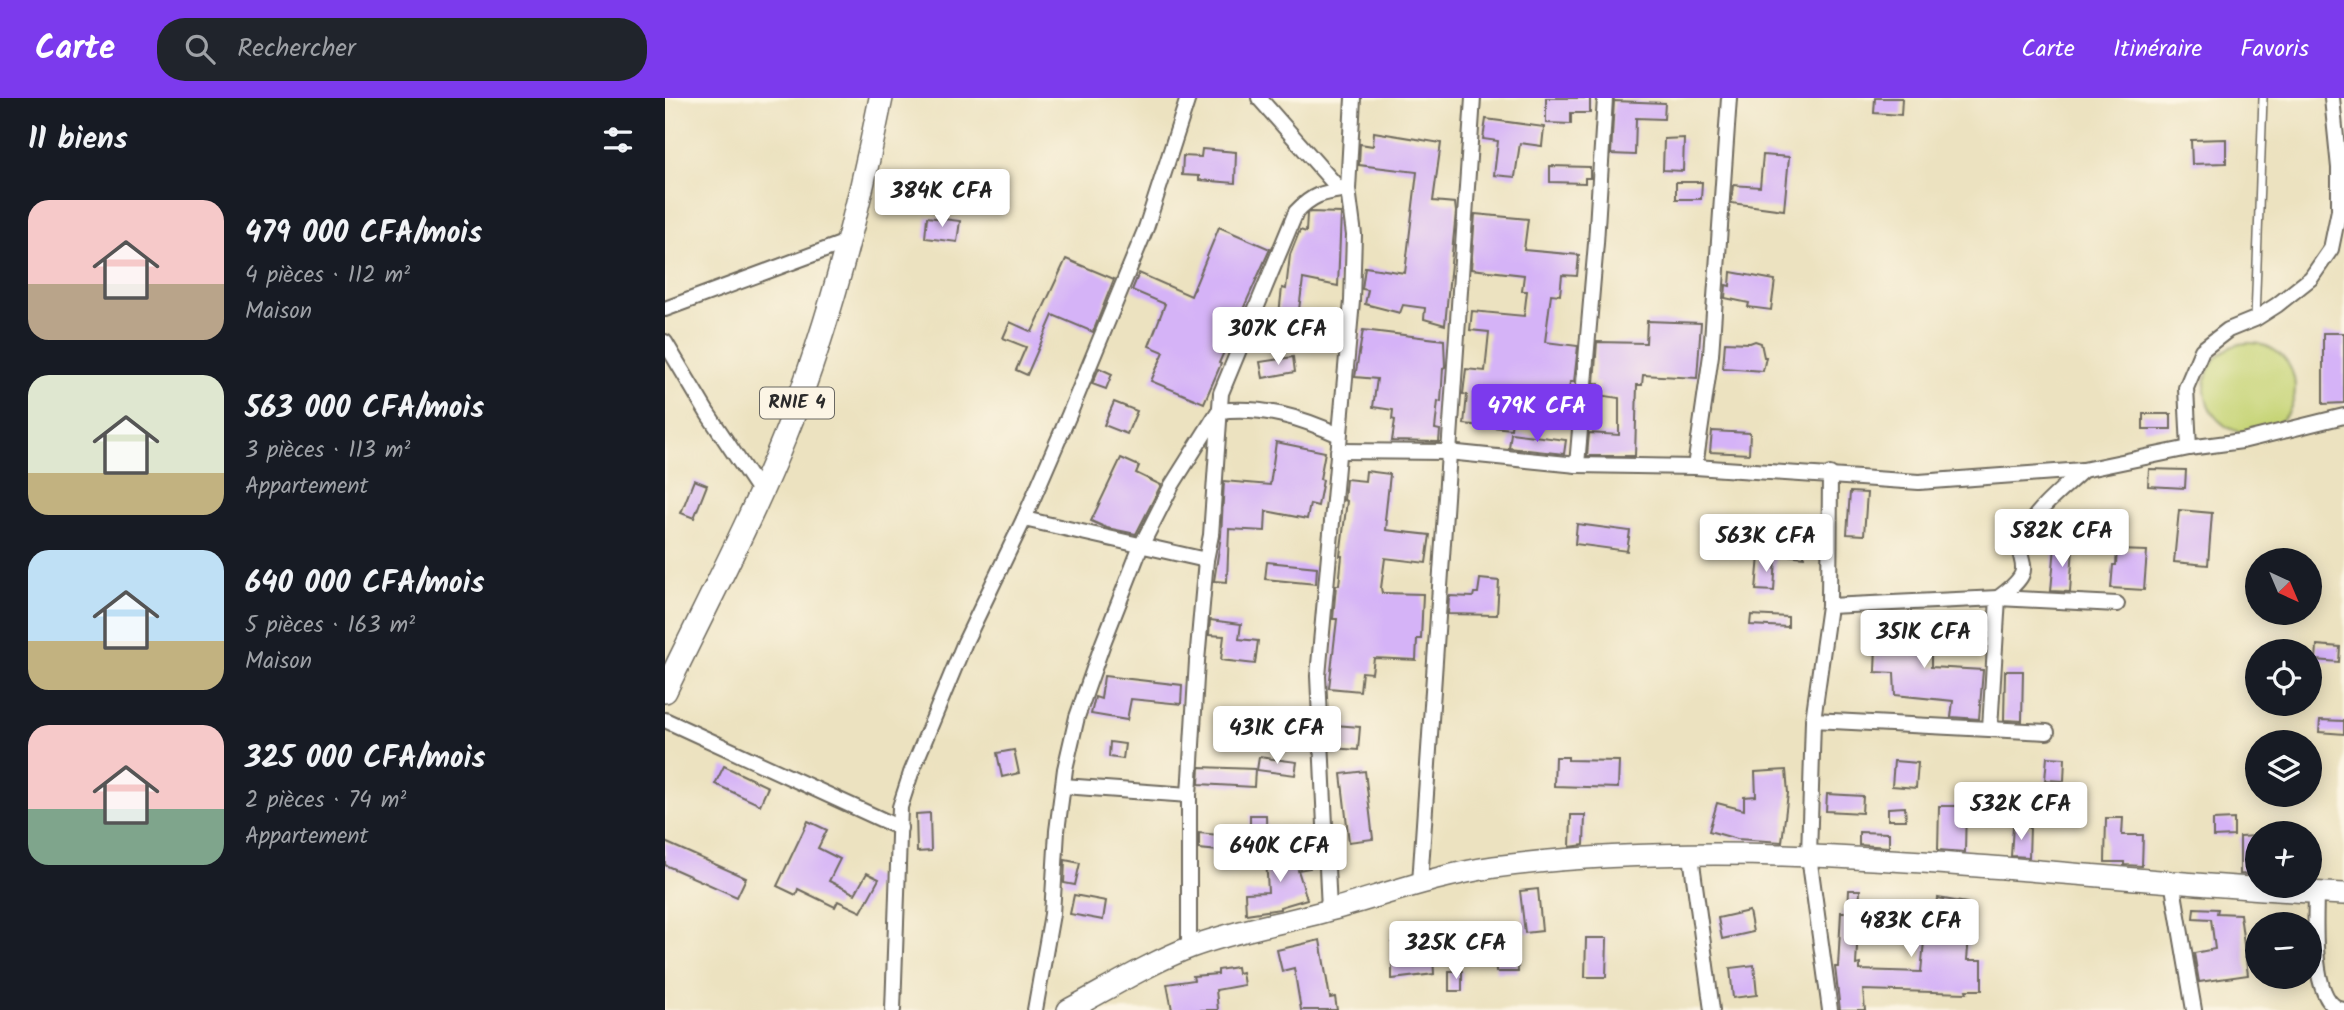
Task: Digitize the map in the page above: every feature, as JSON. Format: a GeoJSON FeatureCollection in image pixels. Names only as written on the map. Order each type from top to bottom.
{"type":"FeatureCollection","features":[{"type":"Feature","properties":{"kind":"main road","name":"RNIE 4"},"geometry":{"type":"LineString","coordinates":[[665,691],[760,492],[808,374],[849,241],[881,98]]}},
{"type":"Feature","properties":{"kind":"street"},"geometry":{"type":"LineString","coordinates":[[893,1010],[900,807],[911,773],[965,642],[1024,519],[1146,228],[1188,98]]}},
{"type":"Feature","properties":{"kind":"street"},"geometry":{"type":"LineString","coordinates":[[1259,98],[1344,190]]}},
{"type":"Feature","properties":{"kind":"street"},"geometry":{"type":"LineString","coordinates":[[1329,910],[1318,676],[1353,288],[1354,235],[1344,190],[1353,98]]}},
{"type":"Feature","properties":{"kind":"street"},"geometry":{"type":"LineString","coordinates":[[1419,883],[1473,98]]}},
{"type":"Feature","properties":{"kind":"street"},"geometry":{"type":"LineString","coordinates":[[1577,466],[1605,98]]}},
{"type":"Feature","properties":{"kind":"street"},"geometry":{"type":"LineString","coordinates":[[1695,467],[1711,355],[1729,98]]}},
{"type":"Feature","properties":{"kind":"street"},"geometry":{"type":"LineString","coordinates":[[2189,448],[2186,388],[2202,350],[2228,330],[2255,319],[2277,305],[2311,278],[2331,249],[2339,210],[2339,168],[2332,98]]}},
{"type":"Feature","properties":{"kind":"street"},"geometry":{"type":"LineString","coordinates":[[1189,948],[1189,795],[1221,393],[1296,212],[1307,200],[1319,193],[1344,190]]}},
{"type":"Feature","properties":{"kind":"street"},"geometry":{"type":"LineString","coordinates":[[665,309],[849,241]]}},
{"type":"Feature","properties":{"kind":"street"},"geometry":{"type":"LineString","coordinates":[[665,342],[708,414],[760,492]]}},
{"type":"Feature","properties":{"kind":"street"},"geometry":{"type":"LineString","coordinates":[[1219,411],[1244,408],[1270,412],[1306,420],[1339,435]]}},
{"type":"Feature","properties":{"kind":"street"},"geometry":{"type":"LineString","coordinates":[[1035,1010],[1052,914],[1057,831],[1063,786],[1077,717],[1141,546],[1172,485],[1219,411]]}},
{"type":"Feature","properties":{"kind":"street"},"geometry":{"type":"LineString","coordinates":[[1338,451],[1448,452],[1577,466],[1695,467],[1919,482],[2083,470],[2189,448],[2242,441],[2344,416]]}},
{"type":"Feature","properties":{"kind":"street"},"geometry":{"type":"LineString","coordinates":[[1990,728],[1999,598],[2022,577],[2024,569],[2020,547],[2024,532],[2045,506],[2083,470]]}},
{"type":"Feature","properties":{"kind":"street"},"geometry":{"type":"LineString","coordinates":[[1830,474],[1829,606],[1813,720],[1809,856],[1830,1010]]}},
{"type":"Feature","properties":{"kind":"street"},"geometry":{"type":"LineString","coordinates":[[1024,519],[1206,560]]}},
{"type":"Feature","properties":{"kind":"street"},"geometry":{"type":"LineString","coordinates":[[1829,606],[1999,598],[2117,604]]}},
{"type":"Feature","properties":{"kind":"street"},"geometry":{"type":"LineString","coordinates":[[665,720],[900,828]]}},
{"type":"Feature","properties":{"kind":"street"},"geometry":{"type":"LineString","coordinates":[[1813,720],[2047,732]]}},
{"type":"Feature","properties":{"kind":"street"},"geometry":{"type":"LineString","coordinates":[[1063,786],[1189,795]]}},
{"type":"Feature","properties":{"kind":"street"},"geometry":{"type":"LineString","coordinates":[[1691,856],[1712,1010]]}},
{"type":"Feature","properties":{"kind":"street"},"geometry":{"type":"LineString","coordinates":[[1068,1010],[1189,948],[1419,883],[1492,868],[1594,858],[1809,856],[2245,887]]}},
{"type":"Feature","properties":{"kind":"street"},"geometry":{"type":"LineString","coordinates":[[2172,881],[2194,1010]]}},
{"type":"Feature","properties":{"kind":"street"},"geometry":{"type":"LineString","coordinates":[[2322,892],[2344,894]]}},
{"type":"Feature","properties":{"kind":"street"},"geometry":{"type":"LineString","coordinates":[[2316,898],[2316,960],[2329,1003],[2344,1010]]}},
{"type":"Feature","properties":{"kind":"lane"},"geometry":{"type":"LineString","coordinates":[[2255,319],[2263,98]]}},
{"type":"Feature","properties":{"kind":"green space"},"geometry":{"type":"Polygon","coordinates":[[[2241,343],[2259,343],[2275,350],[2288,363],[2295,379],[2295,397],[2288,413],[2275,426],[2259,433],[2241,433],[2225,426],[2212,413],[2205,397],[2205,379],[2212,363],[2225,350],[2241,343]]]}},
{"type":"Feature","properties":{"kind":"building"},"geometry":{"type":"Polygon","coordinates":[[[1546,98],[1590,98],[1590,113],[1571,113],[1571,124],[1546,123],[1546,98]]]}},
{"type":"Feature","properties":{"kind":"building"},"geometry":{"type":"Polygon","coordinates":[[[1875,98],[1902,98],[1901,115],[1874,113],[1875,98]]]}},
{"type":"Feature","properties":{"kind":"building"},"geometry":{"type":"Polygon","coordinates":[[[1614,101],[1665,103],[1664,119],[1636,118],[1635,155],[1611,154],[1614,101]]]}},
{"type":"Feature","properties":{"kind":"building"},"geometry":{"type":"Polygon","coordinates":[[[1486,119],[1544,127],[1542,146],[1520,143],[1515,177],[1494,175],[1498,141],[1483,139],[1486,119]]]}},
{"type":"Feature","properties":{"kind":"building"},"geometry":{"type":"Polygon","coordinates":[[[1374,132],[1441,143],[1433,201],[1455,203],[1456,212],[1445,325],[1424,319],[1425,308],[1403,305],[1400,313],[1365,304],[1368,290],[1362,289],[1365,267],[1405,273],[1417,172],[1359,165],[1360,144],[1373,146],[1374,132]]]}},
{"type":"Feature","properties":{"kind":"building"},"geometry":{"type":"Polygon","coordinates":[[[1684,138],[1683,171],[1663,170],[1664,139],[1684,138]]]}},
{"type":"Feature","properties":{"kind":"building"},"geometry":{"type":"Polygon","coordinates":[[[2226,139],[2226,163],[2192,164],[2191,140],[2226,139]]]}},
{"type":"Feature","properties":{"kind":"building"},"geometry":{"type":"Polygon","coordinates":[[[1202,149],[1236,152],[1235,183],[1199,180],[1199,176],[1182,175],[1183,156],[1201,157],[1202,149]]]}},
{"type":"Feature","properties":{"kind":"building"},"geometry":{"type":"Polygon","coordinates":[[[1763,155],[1789,157],[1784,210],[1731,203],[1733,185],[1760,187],[1763,155]]]}},
{"type":"Feature","properties":{"kind":"building"},"geometry":{"type":"Polygon","coordinates":[[[1550,166],[1590,167],[1590,178],[1585,178],[1585,183],[1550,182],[1550,166]]]}},
{"type":"Feature","properties":{"kind":"building"},"geometry":{"type":"Polygon","coordinates":[[[1676,182],[1702,182],[1701,199],[1676,199],[1676,182]]]}},
{"type":"Feature","properties":{"kind":"building"},"geometry":{"type":"Polygon","coordinates":[[[1341,213],[1338,286],[1303,279],[1297,325],[1278,323],[1282,288],[1286,289],[1290,255],[1300,230],[1306,232],[1307,214],[1341,213]]]}},
{"type":"Feature","properties":{"kind":"building"},"geometry":{"type":"Polygon","coordinates":[[[1475,214],[1528,219],[1524,250],[1579,255],[1577,276],[1562,275],[1560,295],[1551,294],[1545,342],[1578,346],[1574,382],[1570,382],[1568,399],[1552,398],[1551,406],[1514,403],[1511,429],[1464,424],[1466,369],[1485,371],[1489,332],[1470,330],[1472,311],[1524,316],[1527,291],[1522,291],[1524,275],[1471,269],[1475,214]]]}},
{"type":"Feature","properties":{"kind":"building"},"geometry":{"type":"Polygon","coordinates":[[[927,217],[960,221],[957,242],[925,238],[927,217]]]}},
{"type":"Feature","properties":{"kind":"building"},"geometry":{"type":"Polygon","coordinates":[[[1219,227],[1270,249],[1204,403],[1151,381],[1164,352],[1149,346],[1165,304],[1132,290],[1139,273],[1191,296],[1219,227]]]}},
{"type":"Feature","properties":{"kind":"building"},"geometry":{"type":"Polygon","coordinates":[[[1066,259],[1114,279],[1093,332],[1053,315],[1027,375],[1016,370],[1026,347],[1003,338],[1010,322],[1032,332],[1066,259]]]}},
{"type":"Feature","properties":{"kind":"building"},"geometry":{"type":"Polygon","coordinates":[[[1731,272],[1775,280],[1771,310],[1748,307],[1749,303],[1725,298],[1726,285],[1730,286],[1731,272]]]}},
{"type":"Feature","properties":{"kind":"building"},"geometry":{"type":"Polygon","coordinates":[[[1647,321],[1701,323],[1697,378],[1643,375],[1642,385],[1637,385],[1635,456],[1587,456],[1589,433],[1619,435],[1619,398],[1598,395],[1599,383],[1594,383],[1597,342],[1646,343],[1647,321]]]}},
{"type":"Feature","properties":{"kind":"building"},"geometry":{"type":"Polygon","coordinates":[[[1363,330],[1444,340],[1445,367],[1435,429],[1440,430],[1439,442],[1392,441],[1395,420],[1392,419],[1393,410],[1373,407],[1377,379],[1355,377],[1363,330]]]}},
{"type":"Feature","properties":{"kind":"building"},"geometry":{"type":"Polygon","coordinates":[[[2323,333],[2344,333],[2344,403],[2323,404],[2323,333]]]}},
{"type":"Feature","properties":{"kind":"building"},"geometry":{"type":"Polygon","coordinates":[[[1725,342],[1761,343],[1766,357],[1763,371],[1723,368],[1725,342]]]}},
{"type":"Feature","properties":{"kind":"building"},"geometry":{"type":"Polygon","coordinates":[[[1293,357],[1295,372],[1263,378],[1260,362],[1293,357]]]}},
{"type":"Feature","properties":{"kind":"building"},"geometry":{"type":"Polygon","coordinates":[[[1099,368],[1112,374],[1106,389],[1092,384],[1099,368]]]}},
{"type":"Feature","properties":{"kind":"building"},"geometry":{"type":"Polygon","coordinates":[[[1114,402],[1137,411],[1127,434],[1104,425],[1114,402]]]}},
{"type":"Feature","properties":{"kind":"building"},"geometry":{"type":"Polygon","coordinates":[[[2143,414],[2171,414],[2171,429],[2143,429],[2143,414]]]}},
{"type":"Feature","properties":{"kind":"building"},"geometry":{"type":"Polygon","coordinates":[[[1712,431],[1750,433],[1749,454],[1710,452],[1712,431]]]}},
{"type":"Feature","properties":{"kind":"building"},"geometry":{"type":"Polygon","coordinates":[[[1511,433],[1566,440],[1564,454],[1509,448],[1511,433]]]}},
{"type":"Feature","properties":{"kind":"building"},"geometry":{"type":"Polygon","coordinates":[[[1276,442],[1325,452],[1318,506],[1310,504],[1307,519],[1266,511],[1265,531],[1229,529],[1227,582],[1214,581],[1221,536],[1224,481],[1270,485],[1276,442]]]}},
{"type":"Feature","properties":{"kind":"building"},"geometry":{"type":"Polygon","coordinates":[[[1121,458],[1139,466],[1136,473],[1161,485],[1136,534],[1107,528],[1091,521],[1121,458]]]}},
{"type":"Feature","properties":{"kind":"building"},"geometry":{"type":"Polygon","coordinates":[[[2149,469],[2186,470],[2185,488],[2148,486],[2149,469]]]}},
{"type":"Feature","properties":{"kind":"building"},"geometry":{"type":"Polygon","coordinates":[[[1366,471],[1390,474],[1386,530],[1430,535],[1426,563],[1385,558],[1381,588],[1382,593],[1423,594],[1421,639],[1417,639],[1416,660],[1374,658],[1372,673],[1362,672],[1360,691],[1329,688],[1337,619],[1333,619],[1336,585],[1339,585],[1347,501],[1344,500],[1346,479],[1365,481],[1366,471]]]}},
{"type":"Feature","properties":{"kind":"building"},"geometry":{"type":"Polygon","coordinates":[[[694,480],[707,485],[694,518],[681,513],[694,480]]]}},
{"type":"Feature","properties":{"kind":"building"},"geometry":{"type":"Polygon","coordinates":[[[1850,492],[1867,493],[1864,535],[1847,534],[1850,492]]]}},
{"type":"Feature","properties":{"kind":"building"},"geometry":{"type":"Polygon","coordinates":[[[2179,510],[2212,513],[2208,565],[2174,562],[2179,510]]]}},
{"type":"Feature","properties":{"kind":"building"},"geometry":{"type":"Polygon","coordinates":[[[1577,524],[1630,531],[1627,551],[1575,544],[1577,524]]]}},
{"type":"Feature","properties":{"kind":"building"},"geometry":{"type":"Polygon","coordinates":[[[1780,536],[1806,539],[1804,557],[1778,554],[1780,536]]]}},
{"type":"Feature","properties":{"kind":"building"},"geometry":{"type":"Polygon","coordinates":[[[2055,546],[2073,547],[2070,592],[2051,591],[2055,546]]]}},
{"type":"Feature","properties":{"kind":"building"},"geometry":{"type":"Polygon","coordinates":[[[2117,550],[2147,551],[2144,590],[2111,588],[2117,550]]]}},
{"type":"Feature","properties":{"kind":"building"},"geometry":{"type":"Polygon","coordinates":[[[1759,556],[1776,557],[1774,591],[1756,590],[1759,556]]]}},
{"type":"Feature","properties":{"kind":"building"},"geometry":{"type":"Polygon","coordinates":[[[1267,562],[1317,567],[1316,584],[1265,579],[1267,562]]]}},
{"type":"Feature","properties":{"kind":"building"},"geometry":{"type":"Polygon","coordinates":[[[1480,579],[1499,581],[1497,615],[1448,614],[1449,596],[1473,597],[1474,593],[1478,593],[1480,579]]]}},
{"type":"Feature","properties":{"kind":"building"},"geometry":{"type":"Polygon","coordinates":[[[1751,615],[1788,617],[1788,627],[1750,625],[1751,615]]]}},
{"type":"Feature","properties":{"kind":"building"},"geometry":{"type":"Polygon","coordinates":[[[1877,617],[1920,620],[1915,649],[1931,650],[1931,667],[1983,670],[1979,719],[1951,717],[1953,701],[1895,695],[1894,673],[1875,672],[1877,617]]]}},
{"type":"Feature","properties":{"kind":"building"},"geometry":{"type":"Polygon","coordinates":[[[1210,620],[1241,624],[1239,639],[1258,641],[1255,664],[1221,660],[1224,636],[1209,635],[1210,620]]]}},
{"type":"Feature","properties":{"kind":"building"},"geometry":{"type":"Polygon","coordinates":[[[2322,645],[2340,647],[2339,662],[2322,661],[2322,645]]]}},
{"type":"Feature","properties":{"kind":"building"},"geometry":{"type":"Polygon","coordinates":[[[2005,671],[2023,671],[2022,721],[2004,720],[2005,671]]]}},
{"type":"Feature","properties":{"kind":"building"},"geometry":{"type":"Polygon","coordinates":[[[1104,676],[1182,685],[1181,704],[1131,699],[1127,720],[1091,714],[1095,697],[1101,699],[1104,676]]]}},
{"type":"Feature","properties":{"kind":"building"},"geometry":{"type":"Polygon","coordinates":[[[2320,720],[2344,721],[2344,734],[2319,730],[2320,720]]]}},
{"type":"Feature","properties":{"kind":"building"},"geometry":{"type":"Polygon","coordinates":[[[1334,725],[1360,727],[1358,750],[1332,748],[1334,725]]]}},
{"type":"Feature","properties":{"kind":"building"},"geometry":{"type":"Polygon","coordinates":[[[1110,742],[1125,744],[1123,759],[1109,757],[1110,742]]]}},
{"type":"Feature","properties":{"kind":"building"},"geometry":{"type":"Polygon","coordinates":[[[1014,750],[1019,773],[1002,777],[997,753],[1014,750]]]}},
{"type":"Feature","properties":{"kind":"building"},"geometry":{"type":"Polygon","coordinates":[[[1259,757],[1297,762],[1295,775],[1257,770],[1259,757]]]}},
{"type":"Feature","properties":{"kind":"building"},"geometry":{"type":"Polygon","coordinates":[[[1555,757],[1568,757],[1568,760],[1619,761],[1618,788],[1554,786],[1555,757]]]}},
{"type":"Feature","properties":{"kind":"building"},"geometry":{"type":"Polygon","coordinates":[[[2047,757],[2065,758],[2064,781],[2045,780],[2047,757]]]}},
{"type":"Feature","properties":{"kind":"building"},"geometry":{"type":"Polygon","coordinates":[[[1894,761],[1918,763],[1916,788],[1892,786],[1894,761]]]}},
{"type":"Feature","properties":{"kind":"building"},"geometry":{"type":"Polygon","coordinates":[[[724,766],[768,787],[760,805],[715,784],[724,766]]]}},
{"type":"Feature","properties":{"kind":"building"},"geometry":{"type":"Polygon","coordinates":[[[1200,767],[1255,769],[1254,787],[1199,784],[1200,767]]]}},
{"type":"Feature","properties":{"kind":"building"},"geometry":{"type":"Polygon","coordinates":[[[1786,770],[1788,793],[1782,842],[1737,839],[1709,831],[1717,803],[1744,810],[1744,797],[1756,796],[1755,772],[1786,770]]]}},
{"type":"Feature","properties":{"kind":"building"},"geometry":{"type":"Polygon","coordinates":[[[1365,771],[1373,839],[1349,842],[1341,774],[1365,771]]]}},
{"type":"Feature","properties":{"kind":"building"},"geometry":{"type":"Polygon","coordinates":[[[1827,794],[1863,796],[1862,813],[1826,811],[1827,794]]]}},
{"type":"Feature","properties":{"kind":"building"},"geometry":{"type":"Polygon","coordinates":[[[1939,806],[1966,806],[1965,852],[1938,850],[1939,806]]]}},
{"type":"Feature","properties":{"kind":"building"},"geometry":{"type":"Polygon","coordinates":[[[1905,807],[1906,820],[1888,820],[1888,808],[1905,807]]]}},
{"type":"Feature","properties":{"kind":"building"},"geometry":{"type":"Polygon","coordinates":[[[930,813],[931,851],[917,852],[916,814],[930,813]]]}},
{"type":"Feature","properties":{"kind":"building"},"geometry":{"type":"Polygon","coordinates":[[[1250,815],[1266,815],[1267,856],[1199,849],[1199,833],[1250,838],[1250,815]]]}},
{"type":"Feature","properties":{"kind":"building"},"geometry":{"type":"Polygon","coordinates":[[[1571,815],[1585,815],[1584,845],[1570,847],[1571,815]]]}},
{"type":"Feature","properties":{"kind":"building"},"geometry":{"type":"Polygon","coordinates":[[[2106,818],[2123,818],[2122,835],[2143,835],[2142,866],[2105,862],[2106,818]]]}},
{"type":"Feature","properties":{"kind":"building"},"geometry":{"type":"Polygon","coordinates":[[[2234,819],[2234,836],[2213,837],[2213,820],[2234,819]]]}},
{"type":"Feature","properties":{"kind":"building"},"geometry":{"type":"Polygon","coordinates":[[[808,821],[827,830],[818,848],[840,859],[829,881],[855,894],[867,873],[879,879],[861,912],[838,901],[835,907],[798,889],[796,895],[777,886],[808,821]]]}},
{"type":"Feature","properties":{"kind":"building"},"geometry":{"type":"Polygon","coordinates":[[[2013,826],[2030,827],[2029,857],[2011,856],[2013,826]]]}},
{"type":"Feature","properties":{"kind":"building"},"geometry":{"type":"Polygon","coordinates":[[[1859,832],[1889,833],[1889,847],[1859,845],[1859,832]]]}},
{"type":"Feature","properties":{"kind":"building"},"geometry":{"type":"Polygon","coordinates":[[[2240,837],[2245,837],[2245,874],[2240,874],[2240,837]]]}},
{"type":"Feature","properties":{"kind":"building"},"geometry":{"type":"Polygon","coordinates":[[[665,842],[746,878],[737,897],[665,865],[665,842]]]}},
{"type":"Feature","properties":{"kind":"building"},"geometry":{"type":"Polygon","coordinates":[[[1309,853],[1310,868],[1298,870],[1307,899],[1280,909],[1246,914],[1245,893],[1268,892],[1266,857],[1309,853]]]}},
{"type":"Feature","properties":{"kind":"building"},"geometry":{"type":"Polygon","coordinates":[[[1065,860],[1080,863],[1075,885],[1064,883],[1065,860]]]}},
{"type":"Feature","properties":{"kind":"building"},"geometry":{"type":"Polygon","coordinates":[[[1538,889],[1542,931],[1525,933],[1520,891],[1538,889]]]}},
{"type":"Feature","properties":{"kind":"building"},"geometry":{"type":"Polygon","coordinates":[[[1849,890],[1860,890],[1856,965],[1860,964],[1860,970],[1921,972],[1925,931],[1934,932],[1938,898],[1967,903],[1966,912],[1971,912],[1967,960],[1982,960],[1982,990],[1966,990],[1967,993],[1863,990],[1865,1010],[1840,1010],[1835,967],[1838,967],[1841,912],[1848,912],[1849,890]]]}},
{"type":"Feature","properties":{"kind":"building"},"geometry":{"type":"Polygon","coordinates":[[[1074,895],[1106,901],[1103,920],[1070,914],[1074,895]]]}},
{"type":"Feature","properties":{"kind":"building"},"geometry":{"type":"Polygon","coordinates":[[[2194,908],[2218,909],[2217,913],[2240,914],[2245,975],[2199,982],[2194,953],[2215,949],[2211,919],[2193,918],[2194,908]]]}},
{"type":"Feature","properties":{"kind":"building"},"geometry":{"type":"Polygon","coordinates":[[[1749,911],[1753,932],[1722,939],[1718,918],[1749,911]]]}},
{"type":"Feature","properties":{"kind":"building"},"geometry":{"type":"Polygon","coordinates":[[[1586,938],[1607,938],[1606,977],[1585,977],[1586,938]]]}},
{"type":"Feature","properties":{"kind":"building"},"geometry":{"type":"Polygon","coordinates":[[[1320,940],[1330,998],[1335,997],[1337,1010],[1301,1010],[1294,968],[1282,971],[1277,950],[1320,940]]]}},
{"type":"Feature","properties":{"kind":"building"},"geometry":{"type":"Polygon","coordinates":[[[1423,940],[1424,957],[1433,956],[1434,974],[1392,979],[1392,943],[1423,940]]]}},
{"type":"Feature","properties":{"kind":"building"},"geometry":{"type":"Polygon","coordinates":[[[1517,944],[1518,972],[1496,972],[1495,945],[1517,944]]]}},
{"type":"Feature","properties":{"kind":"building"},"geometry":{"type":"Polygon","coordinates":[[[1754,965],[1757,995],[1733,998],[1730,968],[1754,965]]]}},
{"type":"Feature","properties":{"kind":"building"},"geometry":{"type":"Polygon","coordinates":[[[1237,967],[1238,973],[1242,972],[1244,985],[1216,990],[1218,1010],[1172,1010],[1167,984],[1194,980],[1193,976],[1218,974],[1218,970],[1237,967]]]}},
{"type":"Feature","properties":{"kind":"building"},"geometry":{"type":"Polygon","coordinates":[[[1449,971],[1462,971],[1462,991],[1449,991],[1449,971]]]}}]}
